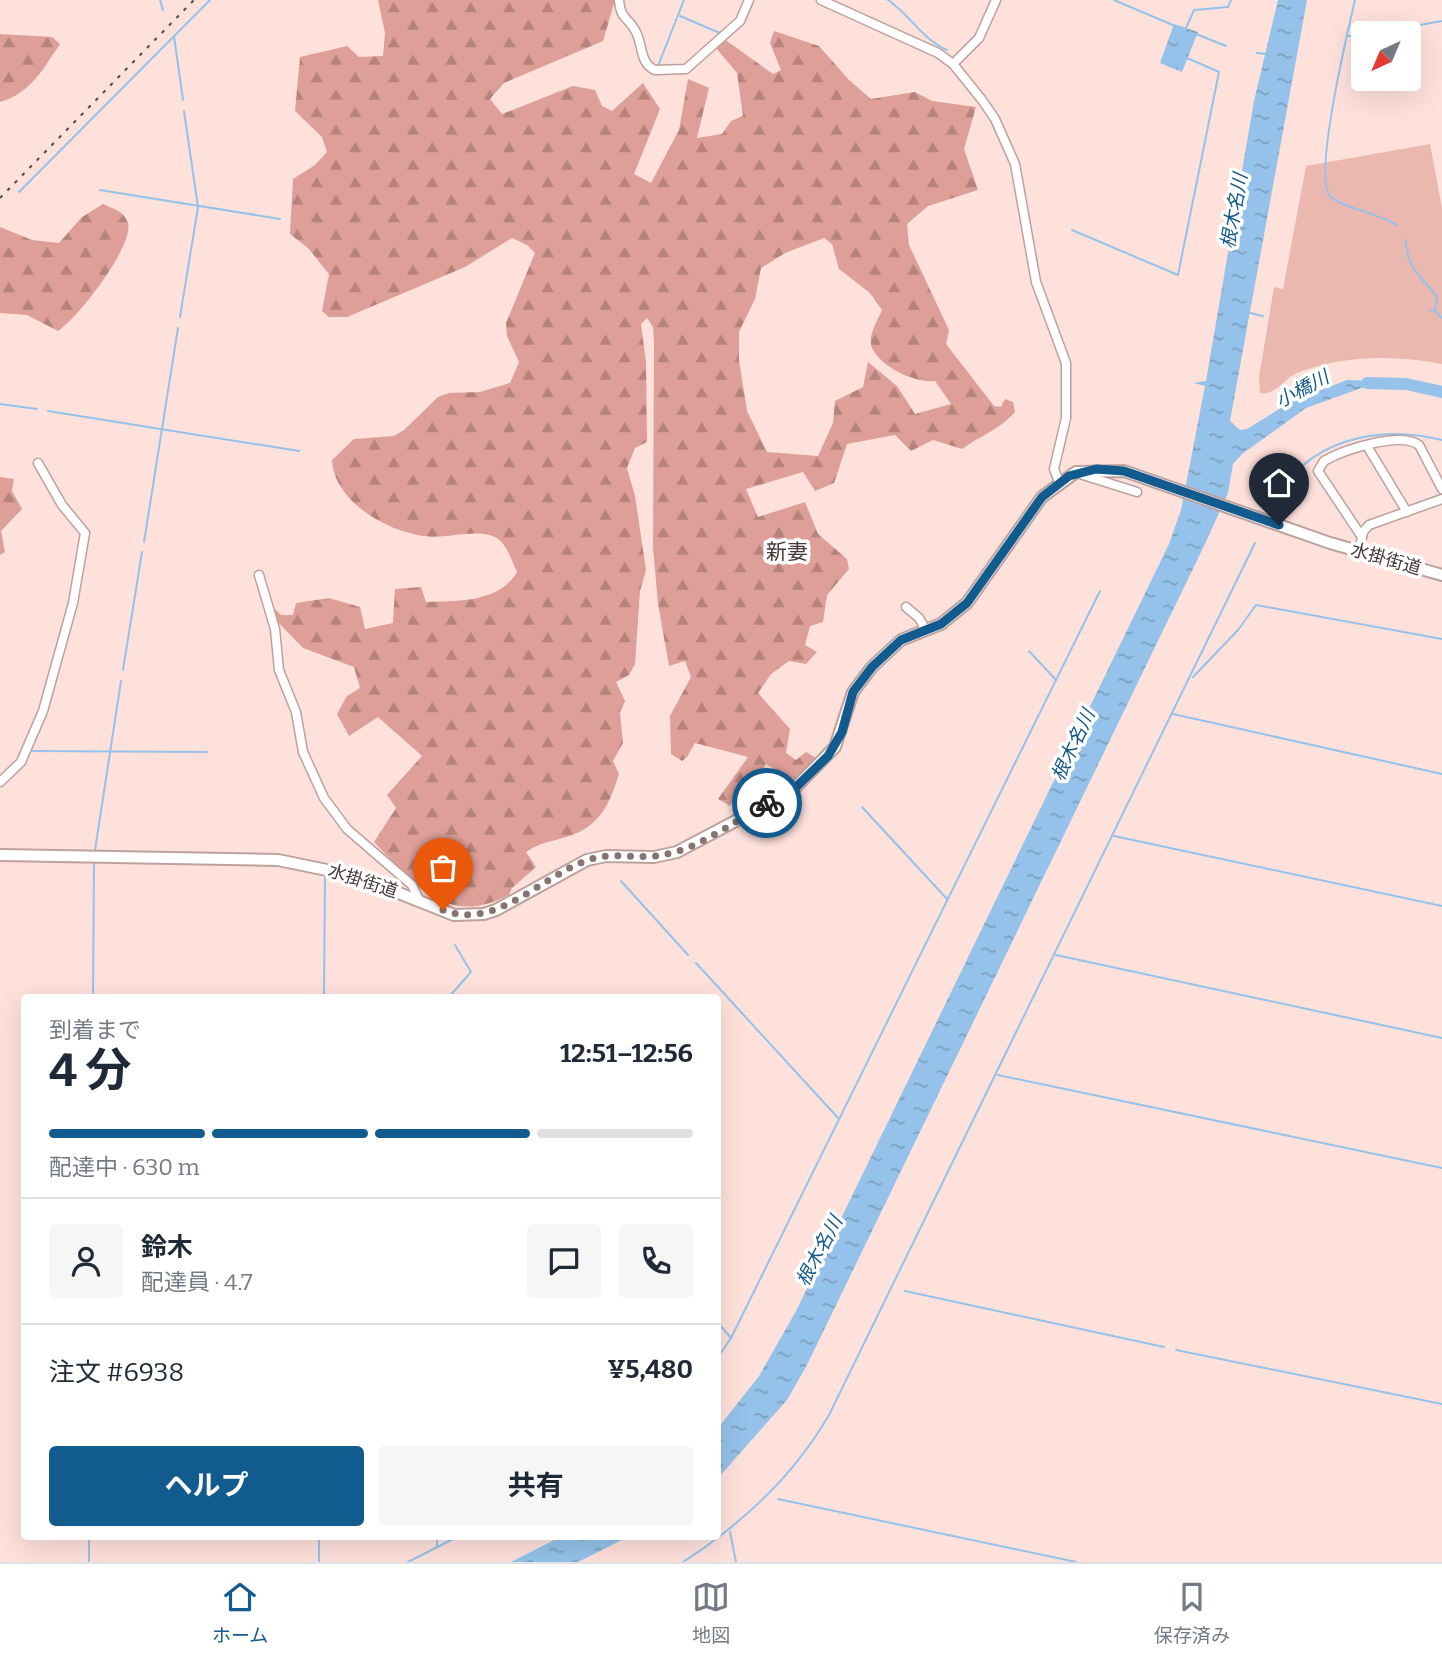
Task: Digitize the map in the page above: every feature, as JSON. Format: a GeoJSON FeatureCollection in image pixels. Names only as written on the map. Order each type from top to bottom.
{"type":"FeatureCollection","features":[{"type":"Feature","properties":{"kind":"main road","name":"水掛街道"},"geometry":{"type":"LineString","coordinates":[[0,855],[278,860],[356,876],[454,915],[484,914],[587,860],[606,856],[665,855],[704,838],[792,791],[813,773],[835,747],[853,692],[872,667],[901,640],[946,621],[967,603],[1042,497],[1076,472],[1096,469],[1124,471],[1330,542],[1442,575]]}},
{"type":"Feature","properties":{"kind":"street"},"geometry":{"type":"LineString","coordinates":[[619,0],[621,16],[635,29],[645,61],[655,70],[686,69],[740,22],[749,0]]}},
{"type":"Feature","properties":{"kind":"street"},"geometry":{"type":"LineString","coordinates":[[821,0],[938,54],[953,64],[982,100],[1009,147],[1022,191],[1036,282],[1064,357],[1066,418],[1054,469],[1059,482]]}},
{"type":"Feature","properties":{"kind":"street"},"geometry":{"type":"LineString","coordinates":[[953,64],[979,38],[996,0]]}},
{"type":"Feature","properties":{"kind":"street"},"geometry":{"type":"LineString","coordinates":[[1362,537],[1318,468],[1334,455],[1401,440],[1417,442],[1442,489]]}},
{"type":"Feature","properties":{"kind":"street"},"geometry":{"type":"LineString","coordinates":[[1367,446],[1407,512]]}},
{"type":"Feature","properties":{"kind":"street"},"geometry":{"type":"LineString","coordinates":[[0,782],[21,762],[43,711],[73,603],[85,533],[62,505],[38,463]]}},
{"type":"Feature","properties":{"kind":"street"},"geometry":{"type":"LineString","coordinates":[[1076,472],[1137,492]]}},
{"type":"Feature","properties":{"kind":"street"},"geometry":{"type":"LineString","coordinates":[[1359,551],[1362,537],[1369,525],[1442,499]]}},
{"type":"Feature","properties":{"kind":"street"},"geometry":{"type":"LineString","coordinates":[[259,575],[275,629],[279,670],[296,712],[303,752],[324,798],[347,829],[412,885],[420,902]]}},
{"type":"Feature","properties":{"kind":"street"},"geometry":{"type":"LineString","coordinates":[[906,607],[919,618],[926,630]]}},
{"type":"Feature","properties":{"kind":"green space"},"geometry":{"type":"Polygon","coordinates":[[[378,0],[615,0],[603,41],[504,83],[490,99],[502,114],[573,86],[595,90],[602,106],[612,111],[643,83],[660,109],[634,174],[651,183],[679,130],[688,79],[709,88],[697,138],[722,134],[731,121],[743,116],[737,73],[716,48],[724,39],[773,74],[781,70],[770,43],[774,31],[819,46],[849,80],[871,99],[915,92],[932,101],[976,107],[964,149],[978,190],[928,206],[907,224],[909,245],[949,330],[946,344],[994,406],[1001,407],[1005,399],[1013,402],[1015,412],[996,428],[962,449],[933,440],[911,451],[895,435],[847,444],[834,483],[815,491],[803,472],[746,489],[758,517],[805,502],[818,534],[847,559],[849,569],[827,595],[823,622],[810,626],[805,645],[817,652],[806,664],[789,661],[771,674],[758,693],[790,729],[786,753],[796,760],[806,752],[820,760],[787,788],[783,774],[766,764],[752,787],[742,782],[730,806],[718,799],[748,757],[695,743],[682,761],[671,754],[670,716],[691,677],[685,661],[669,666],[658,604],[653,547],[654,344],[653,327],[647,318],[641,324],[646,362],[647,442],[635,448],[627,468],[635,496],[646,570],[640,591],[635,664],[629,675],[616,682],[625,701],[620,712],[623,743],[613,761],[619,774],[607,805],[595,821],[578,833],[526,852],[536,867],[512,888],[509,895],[487,904],[467,907],[449,904],[433,897],[403,873],[374,842],[396,808],[387,795],[422,756],[378,717],[349,736],[337,714],[347,696],[360,688],[354,667],[303,648],[275,619],[275,609],[281,615],[293,615],[296,603],[329,598],[360,607],[365,629],[393,623],[395,589],[421,587],[426,602],[464,600],[500,590],[517,572],[507,549],[495,537],[473,533],[424,536],[394,528],[364,512],[352,501],[335,475],[332,460],[354,439],[394,436],[404,430],[438,397],[449,393],[480,392],[510,383],[519,362],[507,336],[506,323],[535,253],[527,245],[512,238],[465,267],[347,317],[329,317],[322,311],[329,274],[308,248],[290,234],[293,179],[315,165],[327,152],[322,137],[295,111],[300,57],[347,46],[359,57],[383,56],[385,33],[378,0]],[[824,238],[785,253],[761,268],[755,299],[739,332],[739,360],[747,411],[767,452],[818,456],[833,423],[835,401],[863,387],[868,362],[897,386],[915,414],[951,404],[935,381],[908,376],[890,367],[876,355],[871,338],[882,310],[870,293],[839,269],[832,244],[824,238]]]}},
{"type":"Feature","properties":{"kind":"green space"},"geometry":{"type":"Polygon","coordinates":[[[0,34],[52,37],[60,44],[28,86],[20,93],[0,102],[0,34]]]}},
{"type":"Feature","properties":{"kind":"green space"},"geometry":{"type":"Polygon","coordinates":[[[103,204],[124,216],[128,223],[128,234],[103,281],[67,324],[58,331],[27,315],[0,313],[0,227],[32,240],[59,243],[82,217],[103,204]]]}},
{"type":"Feature","properties":{"kind":"green space"},"geometry":{"type":"Polygon","coordinates":[[[0,477],[14,479],[12,491],[22,509],[1,531],[5,552],[0,555],[0,477]]]}},
{"type":"Feature","properties":{"kind":"shaded area"},"geometry":{"type":"Polygon","coordinates":[[[1430,144],[1442,208],[1442,364],[1388,358],[1332,363],[1292,375],[1271,392],[1260,393],[1259,377],[1274,287],[1283,289],[1306,166],[1430,144]]]}},
{"type":"Feature","properties":{"kind":"water","name":"根木名川"},"geometry":{"type":"Polygon","coordinates":[[[1278,0],[1307,0],[1230,421],[1240,430],[1247,429],[1292,401],[1347,380],[1381,381],[1306,408],[1242,454],[1233,464],[1228,493],[1205,544],[807,1365],[787,1400],[721,1475],[721,1424],[759,1376],[796,1311],[1169,544],[1181,510],[1205,386],[1193,383],[1206,381],[1254,101],[1278,0]]]}},
{"type":"Feature","properties":{"kind":"water"},"geometry":{"type":"Polygon","coordinates":[[[1174,24],[1198,32],[1182,72],[1160,63],[1174,24]]]}},
{"type":"Feature","properties":{"kind":"water"},"geometry":{"type":"Polygon","coordinates":[[[554,1540],[622,1540],[578,1562],[511,1562],[554,1540]]]}},
{"type":"Feature","properties":{"kind":"waterway"},"geometry":{"type":"LineString","coordinates":[[160,0],[163,10]]}},
{"type":"Feature","properties":{"kind":"waterway"},"geometry":{"type":"LineString","coordinates":[[19,192],[210,0]]}},
{"type":"Feature","properties":{"kind":"waterway"},"geometry":{"type":"LineString","coordinates":[[658,66],[684,0]]}},
{"type":"Feature","properties":{"kind":"waterway"},"geometry":{"type":"LineString","coordinates":[[888,0],[930,40],[947,50]]}},
{"type":"Feature","properties":{"kind":"waterway"},"geometry":{"type":"LineString","coordinates":[[1114,0],[1175,26]]}},
{"type":"Feature","properties":{"kind":"waterway"},"geometry":{"type":"LineString","coordinates":[[1186,28],[1194,10],[1228,7],[1231,0]]}},
{"type":"Feature","properties":{"kind":"waterway"},"geometry":{"type":"LineString","coordinates":[[1355,0],[1334,102],[1326,183],[1330,196],[1335,200],[1398,226]]}},
{"type":"Feature","properties":{"kind":"waterway"},"geometry":{"type":"LineString","coordinates":[[680,16],[720,33]]}},
{"type":"Feature","properties":{"kind":"waterway"},"geometry":{"type":"LineString","coordinates":[[1421,25],[1442,21]]}},
{"type":"Feature","properties":{"kind":"waterway"},"geometry":{"type":"LineString","coordinates":[[1196,34],[1226,46]]}},
{"type":"Feature","properties":{"kind":"waterway"},"geometry":{"type":"LineString","coordinates":[[174,36],[183,100]]}},
{"type":"Feature","properties":{"kind":"waterway"},"geometry":{"type":"LineString","coordinates":[[1257,53],[1267,54]]}},
{"type":"Feature","properties":{"kind":"waterway"},"geometry":{"type":"LineString","coordinates":[[1072,230],[1178,275],[1219,72],[1187,58]]}},
{"type":"Feature","properties":{"kind":"waterway"},"geometry":{"type":"LineString","coordinates":[[180,317],[198,207],[184,111]]}},
{"type":"Feature","properties":{"kind":"waterway"},"geometry":{"type":"LineString","coordinates":[[100,190],[280,219]]}},
{"type":"Feature","properties":{"kind":"waterway"},"geometry":{"type":"LineString","coordinates":[[1406,240],[1412,265],[1437,297],[1435,311]]}},
{"type":"Feature","properties":{"kind":"waterway"},"geometry":{"type":"LineString","coordinates":[[1429,310],[1435,311],[1442,318]]}},
{"type":"Feature","properties":{"kind":"waterway"},"geometry":{"type":"LineString","coordinates":[[1250,313],[1263,316]]}},
{"type":"Feature","properties":{"kind":"waterway"},"geometry":{"type":"LineString","coordinates":[[144,542],[178,328]]}},
{"type":"Feature","properties":{"kind":"waterway","name":"小橋川"},"geometry":{"type":"LineString","coordinates":[[1367,383],[1406,384],[1442,392]]}},
{"type":"Feature","properties":{"kind":"waterway"},"geometry":{"type":"LineString","coordinates":[[0,404],[37,409]]}},
{"type":"Feature","properties":{"kind":"waterway"},"geometry":{"type":"LineString","coordinates":[[48,411],[299,451]]}},
{"type":"Feature","properties":{"kind":"waterway"},"geometry":{"type":"LineString","coordinates":[[1274,505],[1287,483],[1304,465],[1323,451],[1345,442],[1393,434],[1442,440]]}},
{"type":"Feature","properties":{"kind":"waterway"},"geometry":{"type":"LineString","coordinates":[[721,1536],[783,1479],[829,1415],[1255,543]]}},
{"type":"Feature","properties":{"kind":"waterway"},"geometry":{"type":"LineString","coordinates":[[123,670],[142,552]]}},
{"type":"Feature","properties":{"kind":"waterway"},"geometry":{"type":"LineString","coordinates":[[721,1353],[731,1338],[1100,591]]}},
{"type":"Feature","properties":{"kind":"waterway"},"geometry":{"type":"LineString","coordinates":[[1193,677],[1238,630],[1256,605],[1442,639]]}},
{"type":"Feature","properties":{"kind":"waterway"},"geometry":{"type":"LineString","coordinates":[[1029,651],[1056,680]]}},
{"type":"Feature","properties":{"kind":"waterway"},"geometry":{"type":"LineString","coordinates":[[95,850],[121,681]]}},
{"type":"Feature","properties":{"kind":"waterway"},"geometry":{"type":"LineString","coordinates":[[1173,714],[1442,774]]}},
{"type":"Feature","properties":{"kind":"waterway"},"geometry":{"type":"LineString","coordinates":[[33,751],[207,752]]}},
{"type":"Feature","properties":{"kind":"waterway"},"geometry":{"type":"LineString","coordinates":[[862,807],[947,899]]}},
{"type":"Feature","properties":{"kind":"waterway"},"geometry":{"type":"LineString","coordinates":[[1114,836],[1442,906]]}},
{"type":"Feature","properties":{"kind":"waterway"},"geometry":{"type":"LineString","coordinates":[[93,994],[94,862]]}},
{"type":"Feature","properties":{"kind":"waterway"},"geometry":{"type":"LineString","coordinates":[[324,994],[325,876]]}},
{"type":"Feature","properties":{"kind":"waterway"},"geometry":{"type":"LineString","coordinates":[[621,881],[688,955]]}},
{"type":"Feature","properties":{"kind":"waterway"},"geometry":{"type":"LineString","coordinates":[[452,994],[471,972],[455,945]]}},
{"type":"Feature","properties":{"kind":"waterway"},"geometry":{"type":"LineString","coordinates":[[1056,955],[1442,1038]]}},
{"type":"Feature","properties":{"kind":"waterway"},"geometry":{"type":"LineString","coordinates":[[696,963],[839,1119]]}},
{"type":"Feature","properties":{"kind":"waterway"},"geometry":{"type":"LineString","coordinates":[[998,1075],[1442,1168]]}},
{"type":"Feature","properties":{"kind":"waterway"},"geometry":{"type":"LineString","coordinates":[[905,1291],[1164,1347]]}},
{"type":"Feature","properties":{"kind":"waterway"},"geometry":{"type":"LineString","coordinates":[[721,1326],[731,1338]]}},
{"type":"Feature","properties":{"kind":"waterway"},"geometry":{"type":"LineString","coordinates":[[1176,1350],[1442,1404]]}},
{"type":"Feature","properties":{"kind":"waterway"},"geometry":{"type":"LineString","coordinates":[[778,1499],[1076,1562]]}},
{"type":"Feature","properties":{"kind":"waterway"},"geometry":{"type":"LineString","coordinates":[[730,1532],[736,1562]]}},
{"type":"Feature","properties":{"kind":"waterway"},"geometry":{"type":"LineString","coordinates":[[89,1540],[89,1562]]}},
{"type":"Feature","properties":{"kind":"waterway"},"geometry":{"type":"LineString","coordinates":[[319,1540],[319,1562]]}},
{"type":"Feature","properties":{"kind":"waterway"},"geometry":{"type":"LineString","coordinates":[[437,1540],[437,1546]]}},
{"type":"Feature","properties":{"kind":"waterway"},"geometry":{"type":"LineString","coordinates":[[408,1562],[451,1540]]}},
{"type":"Feature","properties":{"kind":"waterway"},"geometry":{"type":"LineString","coordinates":[[683,1562],[715,1540]]}},
{"type":"Feature","properties":{"kind":"railway"},"geometry":{"type":"LineString","coordinates":[[0,198],[194,0]]}},
{"type":"Feature","properties":{"kind":"way so far"},"geometry":{"type":"LineString","coordinates":[[443,910],[454,915],[484,914],[496,910],[577,865],[595,858],[629,855],[654,857],[677,852],[767,803]]}},
{"type":"Feature","properties":{"kind":"district","name":"新妻"},"geometry":{"type":"Point","coordinates":[787,552]}},
{"type":"Feature","properties":{"kind":"route"},"geometry":{"type":"LineString","coordinates":[[767,803],[792,791],[828,756],[842,732],[853,692],[886,652],[901,640],[941,624],[967,603],[1042,497],[1076,472],[1096,469],[1124,471],[1279,525]]}}]}
